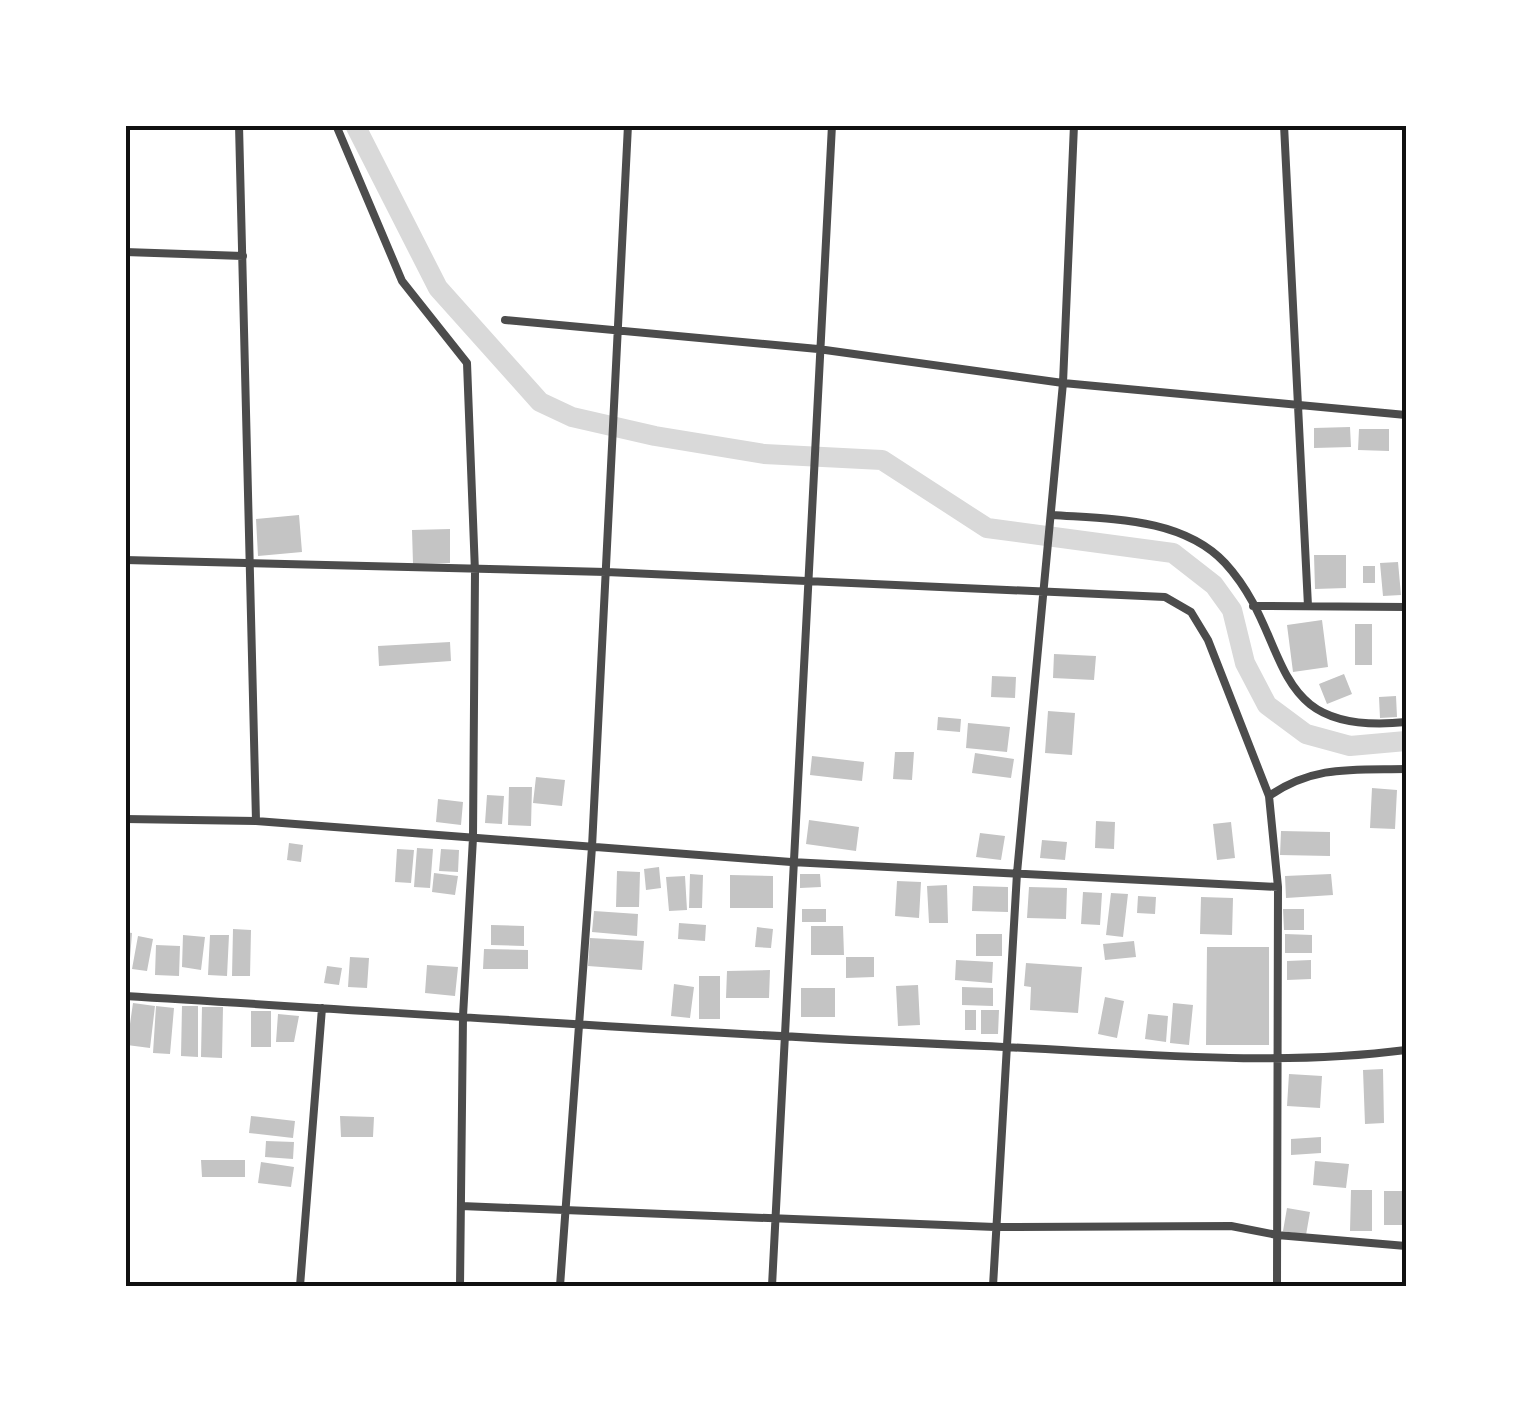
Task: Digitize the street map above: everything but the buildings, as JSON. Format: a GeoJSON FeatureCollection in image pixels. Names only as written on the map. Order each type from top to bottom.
{"type":"FeatureCollection","features":[{"type":"Feature","properties":{"kind":"street"},"geometry":{"type":"LineString","coordinates":[[239,125],[256,821]]}},
{"type":"Feature","properties":{"kind":"street"},"geometry":{"type":"LineString","coordinates":[[336,125],[402,282],[467,363],[474,572],[473,838],[463,1016],[460,1286]]}},
{"type":"Feature","properties":{"kind":"street"},"geometry":{"type":"LineString","coordinates":[[560,1286],[592,847],[628,125]]}},
{"type":"Feature","properties":{"kind":"street"},"geometry":{"type":"LineString","coordinates":[[772,1286],[832,125]]}},
{"type":"Feature","properties":{"kind":"street"},"geometry":{"type":"LineString","coordinates":[[993,1286],[1017,873],[1046,594],[1062,383],[1074,125]]}},
{"type":"Feature","properties":{"kind":"street"},"geometry":{"type":"LineString","coordinates":[[1284,125],[1308,606]]}},
{"type":"Feature","properties":{"kind":"street"},"geometry":{"type":"LineString","coordinates":[[125,252],[243,256]]}},
{"type":"Feature","properties":{"kind":"street"},"geometry":{"type":"LineString","coordinates":[[506,320],[818,350],[1062,383],[1406,415]]}},
{"type":"Feature","properties":{"kind":"street"},"geometry":{"type":"LineString","coordinates":[[1052,518],[1144,522],[1186,538],[1224,562],[1252,606],[1287,682],[1317,710],[1344,722],[1406,722]]}},
{"type":"Feature","properties":{"kind":"street"},"geometry":{"type":"LineString","coordinates":[[125,560],[474,572],[606,572],[1166,597],[1191,612],[1208,640],[1269,796],[1278,887],[1277,1286]]}},
{"type":"Feature","properties":{"kind":"street"},"geometry":{"type":"LineString","coordinates":[[1252,606],[1406,607]]}},
{"type":"Feature","properties":{"kind":"street"},"geometry":{"type":"LineString","coordinates":[[1269,796],[1296,778],[1322,771],[1406,770]]}},
{"type":"Feature","properties":{"kind":"street"},"geometry":{"type":"LineString","coordinates":[[125,819],[256,821],[791,862],[1278,887]]}},
{"type":"Feature","properties":{"kind":"street"},"geometry":{"type":"LineString","coordinates":[[125,996],[783,1038],[1280,1058],[1406,1050]]}},
{"type":"Feature","properties":{"kind":"street"},"geometry":{"type":"LineString","coordinates":[[300,1286],[322,1008]]}},
{"type":"Feature","properties":{"kind":"street"},"geometry":{"type":"LineString","coordinates":[[460,1206],[995,1227],[1231,1226],[1277,1235],[1406,1246]]}},
{"type":"Feature","properties":{"kind":"waterway"},"geometry":{"type":"LineString","coordinates":[[355,125],[438,288],[540,402],[572,417],[655,436],[764,454],[882,460],[987,528],[1173,553],[1214,585],[1232,610],[1245,663],[1267,705],[1306,734],[1350,746],[1406,741]]}}]}
